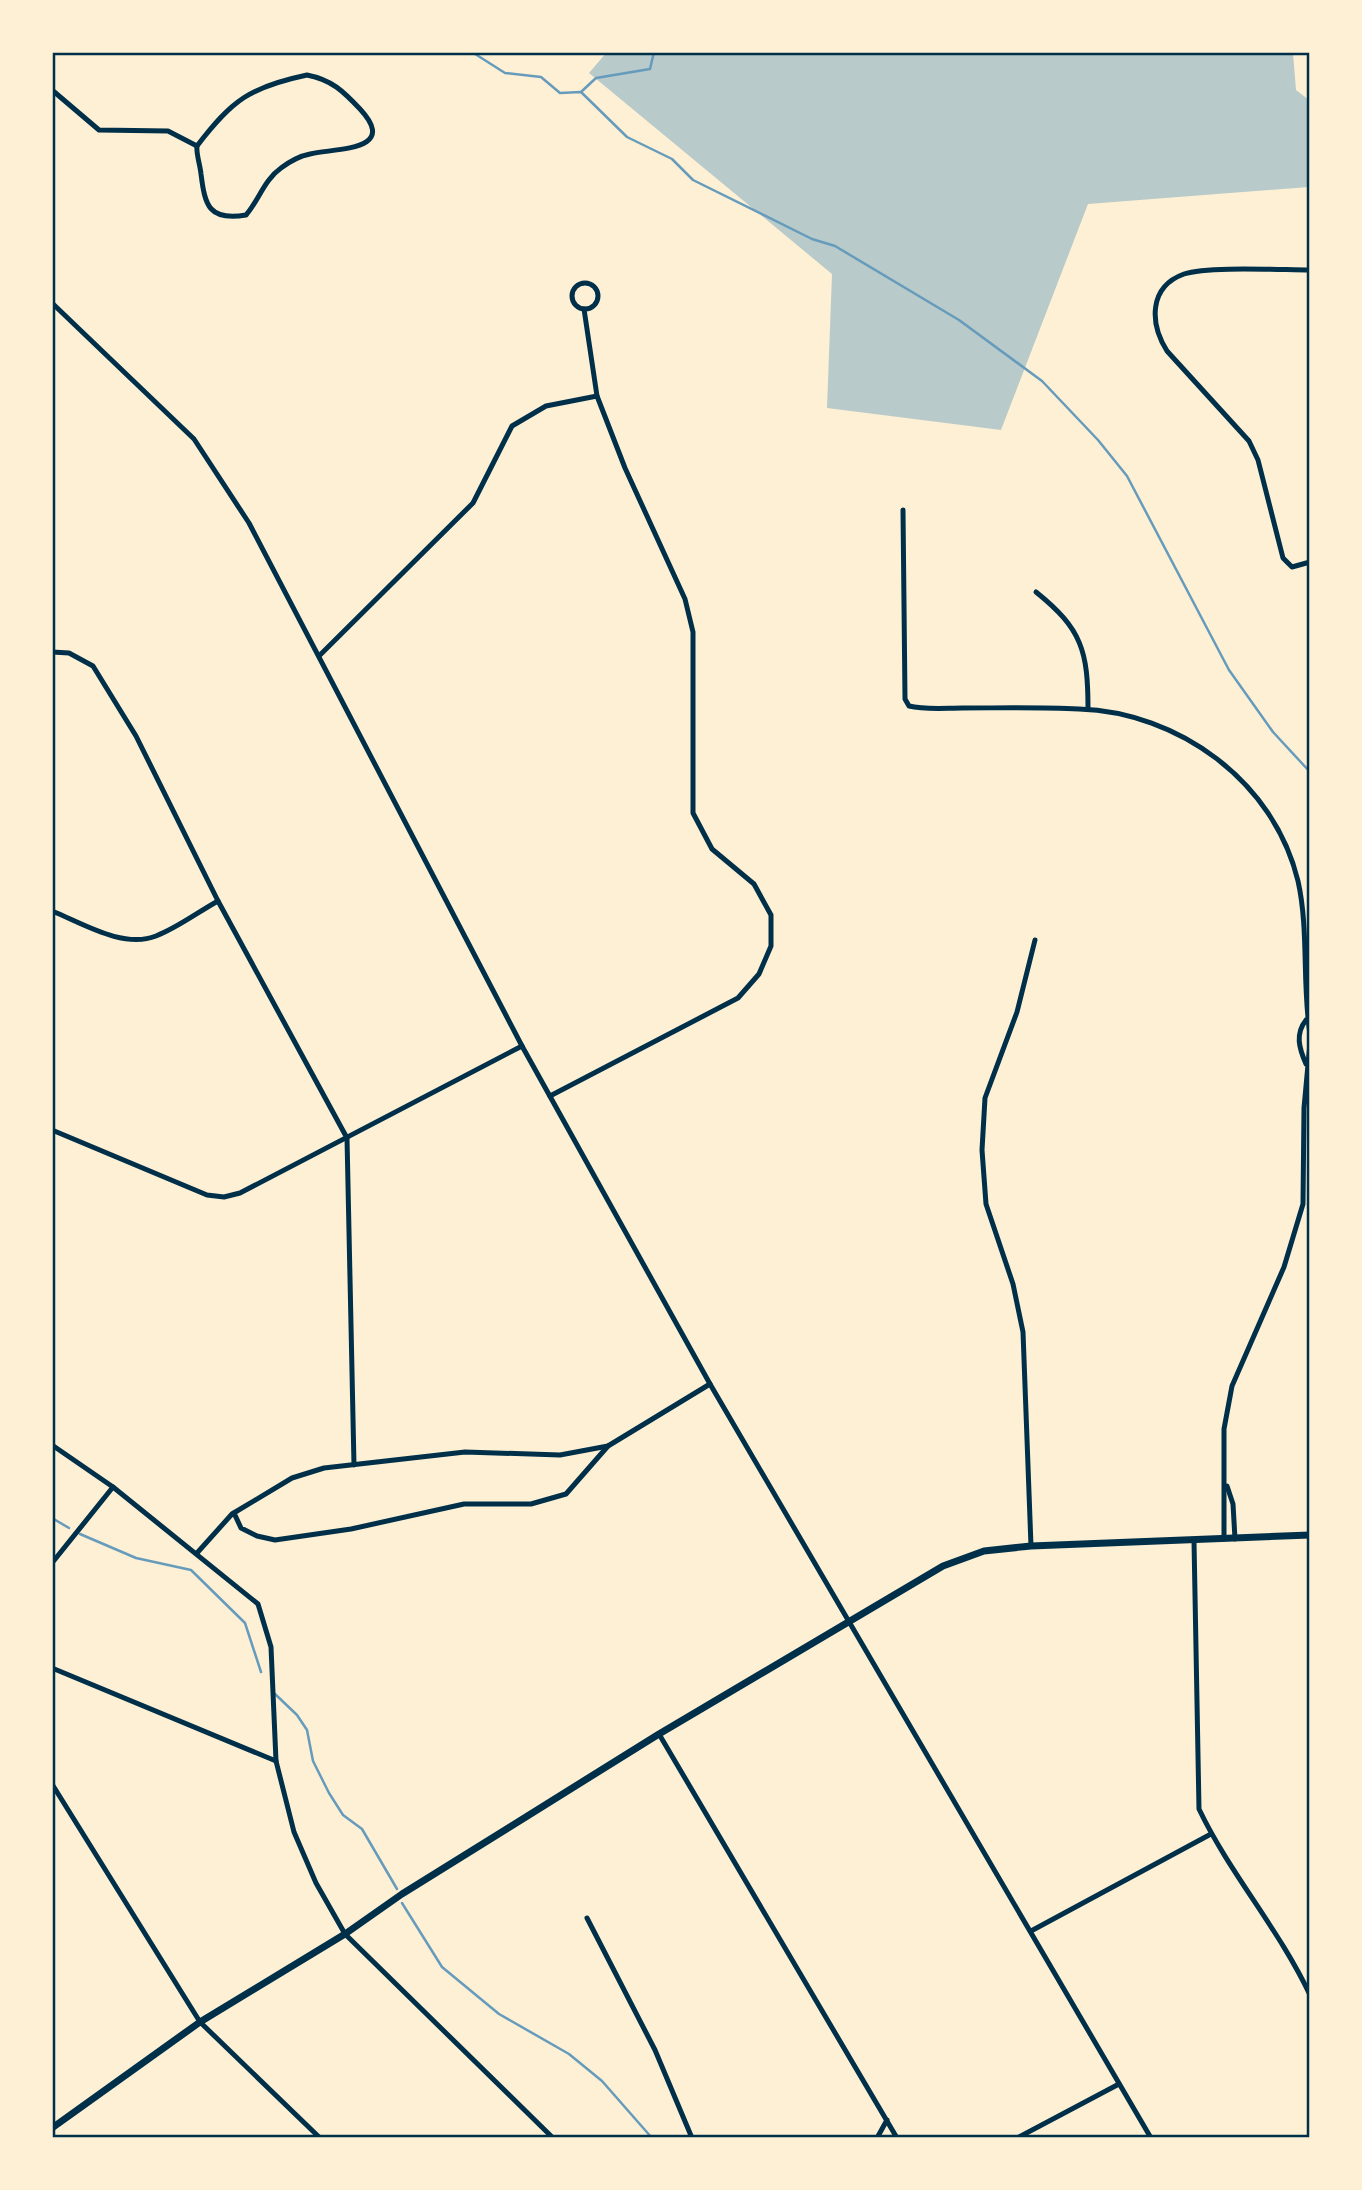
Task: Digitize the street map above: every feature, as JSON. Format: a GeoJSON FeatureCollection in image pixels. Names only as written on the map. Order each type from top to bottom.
{"type":"FeatureCollection","features":[{"type":"Feature","properties":{"kind":"street"},"geometry":{"type":"LineString","coordinates":[[307,75],[339,87],[370,120],[373,129],[363,144],[346,151],[311,154],[286,164],[266,181],[246,215],[228,218],[208,207],[197,146],[226,110],[242,97],[256,89],[307,75]]}},
{"type":"Feature","properties":{"kind":"street"},"geometry":{"type":"LineString","coordinates":[[52,90],[99,130],[168,131],[197,146]]}},
{"type":"Feature","properties":{"kind":"street"},"geometry":{"type":"LineString","coordinates":[[1310,270],[1205,271],[1182,274],[1159,294],[1153,315],[1157,336],[1167,351],[1249,440],[1258,460],[1283,558],[1297,568],[1310,562]]}},
{"type":"Feature","properties":{"kind":"street"},"geometry":{"type":"LineString","coordinates":[[550,1096],[738,998],[759,974],[771,946],[771,915],[754,884],[712,849],[693,813],[694,641],[690,615],[625,468],[597,396],[584,309],[573,302],[572,294],[579,284],[587,283],[597,290],[598,299],[593,307],[584,309]]}},
{"type":"Feature","properties":{"kind":"street"},"geometry":{"type":"LineString","coordinates":[[52,303],[194,439],[249,523],[522,1046],[710,1384],[1151,2137]]}},
{"type":"Feature","properties":{"kind":"street"},"geometry":{"type":"LineString","coordinates":[[319,656],[473,503],[488,480],[512,426],[546,406],[597,396]]}},
{"type":"Feature","properties":{"kind":"street"},"geometry":{"type":"LineString","coordinates":[[903,510],[905,699],[908,706],[1117,711],[1184,735],[1247,787],[1266,811],[1288,852],[1298,880],[1302,910],[1306,1020],[1310,1034]]}},
{"type":"Feature","properties":{"kind":"street"},"geometry":{"type":"LineString","coordinates":[[1036,592],[1062,613],[1085,650],[1088,709]]}},
{"type":"Feature","properties":{"kind":"street"},"geometry":{"type":"LineString","coordinates":[[52,652],[69,653],[93,666],[136,736],[218,901],[347,1138],[354,1465]]}},
{"type":"Feature","properties":{"kind":"street"},"geometry":{"type":"LineString","coordinates":[[52,911],[116,937],[144,939],[156,936],[218,901]]}},
{"type":"Feature","properties":{"kind":"street"},"geometry":{"type":"LineString","coordinates":[[1031,1546],[1023,1332],[1013,1284],[986,1204],[982,1150],[985,1098],[1017,1012],[1035,940]]}},
{"type":"Feature","properties":{"kind":"street"},"geometry":{"type":"LineString","coordinates":[[1306,1020],[1299,1032],[1306,1064]]}},
{"type":"Feature","properties":{"kind":"street"},"geometry":{"type":"LineString","coordinates":[[1224,1539],[1224,1429],[1232,1386],[1284,1266],[1303,1204],[1306,1064],[1310,1043]]}},
{"type":"Feature","properties":{"kind":"street"},"geometry":{"type":"LineString","coordinates":[[52,1130],[207,1195],[224,1197],[240,1193],[522,1046]]}},
{"type":"Feature","properties":{"kind":"street"},"geometry":{"type":"LineString","coordinates":[[234,1513],[241,1528],[257,1536],[275,1540],[351,1529],[464,1504],[531,1504],[566,1494],[608,1446],[710,1384]]}},
{"type":"Feature","properties":{"kind":"street"},"geometry":{"type":"LineString","coordinates":[[52,1445],[113,1487],[248,1593],[258,1604],[271,1647],[276,1761],[303,1857],[345,1934],[553,2137]]}},
{"type":"Feature","properties":{"kind":"street"},"geometry":{"type":"LineString","coordinates":[[197,1553],[234,1513],[292,1478],[324,1468],[465,1452],[560,1455],[608,1446]]}},
{"type":"Feature","properties":{"kind":"street"},"geometry":{"type":"LineString","coordinates":[[1225,1480],[1233,1504],[1235,1539]]}},
{"type":"Feature","properties":{"kind":"street"},"geometry":{"type":"LineString","coordinates":[[52,1563],[113,1487]]}},
{"type":"Feature","properties":{"kind":"street"},"geometry":{"type":"LineString","coordinates":[[52,2128],[200,2022],[345,1934],[402,1894],[659,1734],[943,1566],[984,1551],[1031,1546],[1310,1535]]}},
{"type":"Feature","properties":{"kind":"street"},"geometry":{"type":"LineString","coordinates":[[1194,1541],[1199,1809],[1211,1834],[1295,1963],[1310,1995]]}},
{"type":"Feature","properties":{"kind":"street"},"geometry":{"type":"LineString","coordinates":[[52,1668],[276,1761]]}},
{"type":"Feature","properties":{"kind":"street"},"geometry":{"type":"LineString","coordinates":[[659,1734],[897,2137]]}},
{"type":"Feature","properties":{"kind":"street"},"geometry":{"type":"LineString","coordinates":[[52,1784],[200,2022],[320,2137]]}},
{"type":"Feature","properties":{"kind":"street"},"geometry":{"type":"LineString","coordinates":[[1031,1931],[1211,1834]]}},
{"type":"Feature","properties":{"kind":"street"},"geometry":{"type":"LineString","coordinates":[[586,1918],[655,2050],[692,2137]]}},
{"type":"Feature","properties":{"kind":"street"},"geometry":{"type":"LineString","coordinates":[[1017,2137],[1119,2084]]}},
{"type":"Feature","properties":{"kind":"street"},"geometry":{"type":"LineString","coordinates":[[877,2137],[887,2120]]}},
{"type":"Feature","properties":{"kind":"shaded area"},"geometry":{"type":"Polygon","coordinates":[[[607,52],[1293,53],[1296,90],[1309,100],[1309,187],[1088,204],[1001,430],[827,408],[832,274],[589,73],[607,52]]]}},
{"type":"Feature","properties":{"kind":"waterway"},"geometry":{"type":"LineString","coordinates":[[472,52],[505,73],[541,77],[560,93],[581,92],[627,137],[672,159],[693,180],[812,239],[835,246],[959,320],[1042,381],[1098,440],[1127,476],[1229,670],[1273,732],[1310,772]]}},
{"type":"Feature","properties":{"kind":"waterway"},"geometry":{"type":"LineString","coordinates":[[581,92],[596,78],[650,69],[654,52]]}},
{"type":"Feature","properties":{"kind":"waterway"},"geometry":{"type":"LineString","coordinates":[[52,1518],[69,1528]]}},
{"type":"Feature","properties":{"kind":"waterway"},"geometry":{"type":"LineString","coordinates":[[80,1534],[136,1558],[191,1570],[245,1623],[261,1672]]}},
{"type":"Feature","properties":{"kind":"waterway"},"geometry":{"type":"LineString","coordinates":[[275,1694],[297,1715],[307,1730],[313,1761],[329,1793],[343,1815],[362,1829],[397,1889]]}},
{"type":"Feature","properties":{"kind":"waterway"},"geometry":{"type":"LineString","coordinates":[[402,1903],[442,1967],[499,2014],[569,2054],[602,2081],[652,2138]]}}]}
